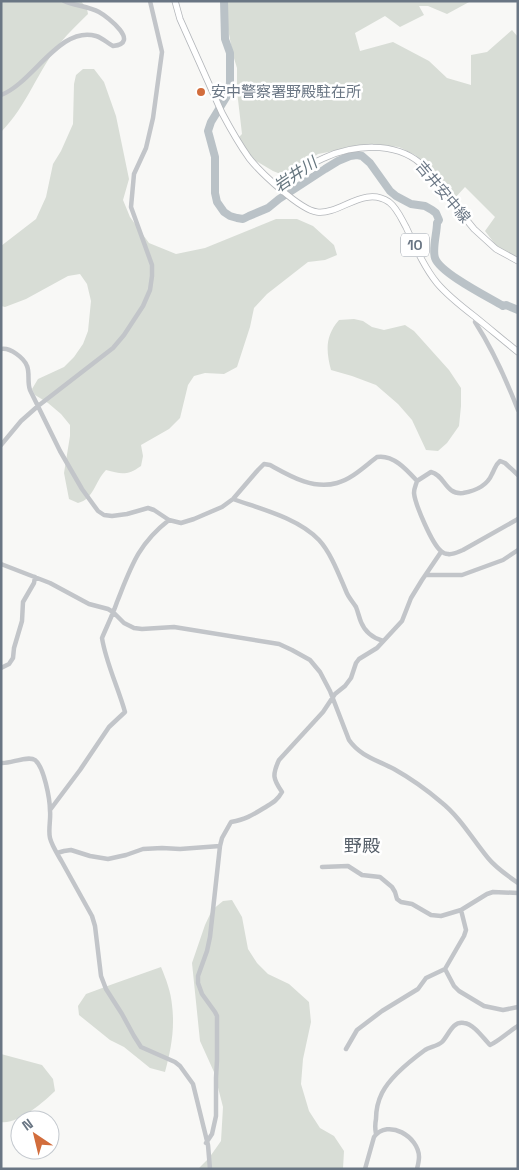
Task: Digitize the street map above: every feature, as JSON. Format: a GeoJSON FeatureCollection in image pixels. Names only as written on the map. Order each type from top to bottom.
{"type":"FeatureCollection","features":[{"type":"Feature","properties":{"kind":"main road","name":"10"},"geometry":{"type":"LineString","coordinates":[[175,1],[180,19],[222,113],[250,159],[279,188],[308,209],[317,212],[374,196],[389,202],[399,213],[426,266],[447,295],[518,352]]}},
{"type":"Feature","properties":{"kind":"main road","name":"吉井安中線"},"geometry":{"type":"LineString","coordinates":[[279,188],[310,165],[339,153],[358,148],[379,148],[398,151],[412,156],[420,162],[474,229],[496,249],[518,261]]}},
{"type":"Feature","properties":{"kind":"street"},"geometry":{"type":"LineString","coordinates":[[1,95],[16,87],[58,48],[77,36],[89,34],[97,36],[113,46],[119,45],[123,41],[123,32],[106,17],[98,12],[64,1]]}},
{"type":"Feature","properties":{"kind":"street"},"geometry":{"type":"LineString","coordinates":[[1,445],[38,406],[118,342],[143,306],[150,290],[152,265],[131,207],[134,174],[146,148],[153,118],[162,52],[150,1]]}},
{"type":"Feature","properties":{"kind":"street"},"geometry":{"type":"LineString","coordinates":[[477,319],[475,322],[490,345],[518,410]]}},
{"type":"Feature","properties":{"kind":"street"},"geometry":{"type":"LineString","coordinates":[[1,349],[6,348],[10,350],[26,364],[28,385],[60,451],[82,489],[98,511],[104,515],[127,514],[148,508],[169,520],[181,523],[194,519],[222,507],[233,499],[264,464],[301,480],[317,485],[327,485],[346,479],[377,457],[383,456],[395,462],[417,481]]}},
{"type":"Feature","properties":{"kind":"street"},"geometry":{"type":"LineString","coordinates":[[518,475],[500,461],[487,483],[479,488],[456,493],[435,473],[431,472],[417,481],[414,489],[414,495],[422,518],[441,552],[454,554],[518,519]]}},
{"type":"Feature","properties":{"kind":"street"},"geometry":{"type":"LineString","coordinates":[[233,499],[272,512],[300,525],[312,533],[331,560],[346,593],[355,606],[362,624],[375,639],[384,641]]}},
{"type":"Feature","properties":{"kind":"street"},"geometry":{"type":"LineString","coordinates":[[50,810],[109,727],[125,712],[107,661],[102,638],[134,562],[145,543],[169,520]]}},
{"type":"Feature","properties":{"kind":"street"},"geometry":{"type":"LineString","coordinates":[[426,575],[462,575],[503,560],[518,550]]}},
{"type":"Feature","properties":{"kind":"street"},"geometry":{"type":"LineString","coordinates":[[206,1142],[212,1134],[217,1107],[217,1016],[202,994],[198,983],[198,976],[209,944],[220,846],[231,822],[252,816],[278,798],[282,792],[274,781],[274,770],[279,760],[323,712],[332,698],[350,678],[359,659],[377,648],[402,621],[411,598],[441,552]]}},
{"type":"Feature","properties":{"kind":"street"},"geometry":{"type":"LineString","coordinates":[[1,564],[36,577],[89,604],[113,612],[124,623],[134,628],[174,627],[279,644],[310,660],[327,683],[349,740],[354,747],[373,760],[409,778],[451,810],[490,860],[518,883]]}},
{"type":"Feature","properties":{"kind":"street"},"geometry":{"type":"LineString","coordinates":[[1,668],[9,664],[13,658],[22,621],[23,602],[36,577]]}},
{"type":"Feature","properties":{"kind":"street"},"geometry":{"type":"LineString","coordinates":[[1,763],[29,758],[37,762],[46,782],[50,810],[49,837],[92,916],[101,976],[106,989],[141,1047],[175,1062],[193,1084],[208,1145],[210,1169]]}},
{"type":"Feature","properties":{"kind":"street"},"geometry":{"type":"LineString","coordinates":[[57,854],[64,850],[71,850],[108,859],[143,849],[220,846]]}},
{"type":"Feature","properties":{"kind":"street"},"geometry":{"type":"LineString","coordinates":[[322,867],[348,866],[362,874],[380,877],[392,887],[397,900],[412,904],[431,915],[441,916],[461,910],[487,894],[494,892],[518,893]]}},
{"type":"Feature","properties":{"kind":"street"},"geometry":{"type":"LineString","coordinates":[[346,1049],[357,1030],[382,1011],[418,989],[426,978],[445,969],[466,930],[461,910]]}},
{"type":"Feature","properties":{"kind":"street"},"geometry":{"type":"LineString","coordinates":[[445,969],[454,986],[459,991],[484,1006],[504,1010],[518,1007]]}},
{"type":"Feature","properties":{"kind":"street"},"geometry":{"type":"LineString","coordinates":[[376,1134],[376,1110],[382,1094],[398,1072],[413,1059],[442,1042],[451,1028],[463,1023],[472,1026],[490,1045],[518,1026]]}},
{"type":"Feature","properties":{"kind":"street"},"geometry":{"type":"LineString","coordinates":[[365,1169],[374,1137],[385,1129],[394,1129],[413,1142],[420,1156],[417,1169]]}},
{"type":"Feature","properties":{"kind":"shaded area"},"geometry":{"type":"Polygon","coordinates":[[[1,1],[81,1],[88,14],[61,42],[18,111],[1,132],[1,1]]]}},
{"type":"Feature","properties":{"kind":"shaded area"},"geometry":{"type":"Polygon","coordinates":[[[227,1],[471,1],[447,14],[428,6],[419,6],[424,15],[400,27],[385,16],[355,33],[360,51],[393,42],[429,61],[447,78],[471,85],[471,55],[487,52],[512,30],[518,37],[518,259],[498,248],[485,231],[495,217],[465,187],[454,199],[424,162],[399,147],[379,145],[318,154],[290,174],[283,175],[251,158],[239,137],[242,134],[237,91],[237,68],[228,29],[227,1]]]}},
{"type":"Feature","properties":{"kind":"shaded area"},"geometry":{"type":"Polygon","coordinates":[[[83,69],[94,69],[104,82],[116,116],[129,179],[123,200],[130,217],[149,243],[176,254],[205,248],[276,219],[297,219],[313,226],[334,245],[337,255],[325,260],[308,262],[267,294],[254,308],[237,367],[224,374],[205,373],[194,376],[188,385],[180,418],[169,429],[141,445],[143,456],[141,466],[124,473],[106,470],[88,498],[78,503],[69,499],[64,473],[70,425],[61,414],[35,395],[32,389],[38,379],[64,367],[83,344],[88,331],[91,301],[87,284],[80,274],[68,276],[26,299],[5,307],[1,306],[1,246],[36,219],[46,197],[53,164],[73,124],[74,84],[76,75],[83,69]]]}},
{"type":"Feature","properties":{"kind":"shaded area"},"geometry":{"type":"Polygon","coordinates":[[[354,319],[384,330],[405,325],[414,331],[449,370],[461,388],[459,426],[447,443],[438,451],[426,450],[412,420],[398,404],[376,385],[331,370],[328,344],[331,332],[339,320],[354,319]]]}},
{"type":"Feature","properties":{"kind":"shaded area"},"geometry":{"type":"Polygon","coordinates":[[[232,900],[242,917],[248,949],[257,963],[268,974],[289,984],[309,1002],[311,1022],[303,1059],[301,1084],[309,1111],[320,1128],[334,1136],[344,1151],[343,1169],[198,1169],[209,1158],[221,1141],[223,1107],[214,1072],[200,1041],[192,963],[212,910],[223,901],[232,900]]]}},
{"type":"Feature","properties":{"kind":"shaded area"},"geometry":{"type":"Polygon","coordinates":[[[161,967],[169,990],[173,1014],[172,1039],[165,1072],[150,1068],[124,1047],[110,1040],[79,1015],[78,1006],[86,994],[161,967]]]}},
{"type":"Feature","properties":{"kind":"shaded area"},"geometry":{"type":"Polygon","coordinates":[[[1,1054],[42,1065],[53,1079],[55,1091],[33,1110],[10,1110],[10,1121],[1,1122],[1,1054]]]}},
{"type":"Feature","properties":{"kind":"waterway","name":"岩井川"},"geometry":{"type":"LineString","coordinates":[[224,1],[225,39],[230,53],[230,83],[227,96],[211,122],[208,131],[215,157],[215,193],[217,202],[224,212],[230,216],[243,219],[268,208],[338,161],[350,156],[362,156],[370,163],[390,191],[396,196],[411,204],[425,206],[436,213],[439,220],[437,223],[434,254],[439,264],[446,271],[503,306],[506,305],[518,310]]}},
{"type":"Feature","properties":{"kind":"place","name":"安中警察署野殿駐在所"},"geometry":{"type":"Point","coordinates":[201,92]}},
{"type":"Feature","properties":{"kind":"district","name":"野殿"},"geometry":{"type":"Point","coordinates":[362,846]}}]}
